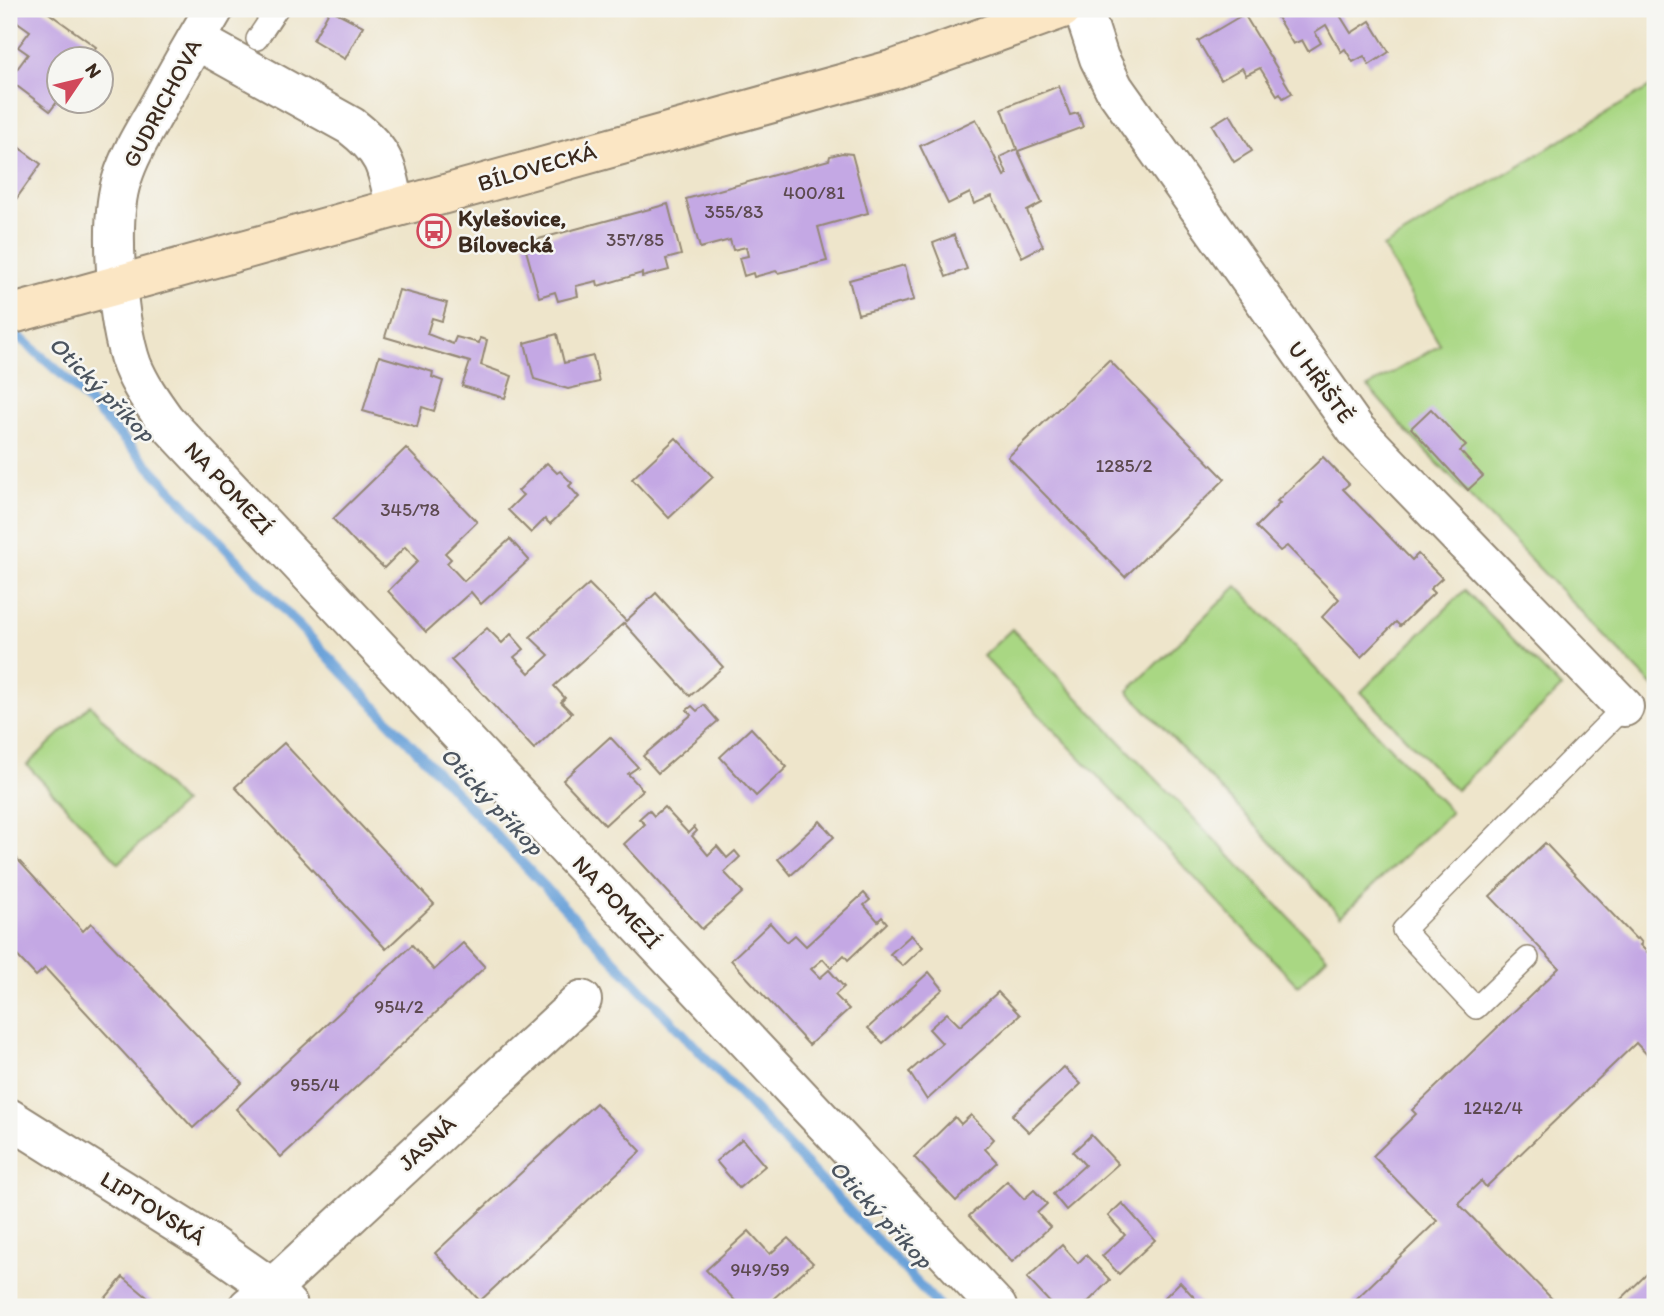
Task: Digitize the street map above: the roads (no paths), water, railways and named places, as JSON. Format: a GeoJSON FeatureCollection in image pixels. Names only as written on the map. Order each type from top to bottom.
{"type":"FeatureCollection","features":[{"type":"Feature","properties":{"kind":"main road","name":"BÍLOVECKÁ"},"geometry":{"type":"LineString","coordinates":[[16,313],[895,69],[1062,9]]}},
{"type":"Feature","properties":{"kind":"street","name":"U HŘIŠTĚ"},"geometry":{"type":"LineString","coordinates":[[1083,9],[1114,88],[1356,430],[1624,707]]}},
{"type":"Feature","properties":{"kind":"street"},"geometry":{"type":"LineString","coordinates":[[205,24],[365,136],[385,164],[395,207]]}},
{"type":"Feature","properties":{"kind":"street","name":"GUDRICHOVA"},"geometry":{"type":"LineString","coordinates":[[118,283],[116,233],[121,182],[134,149],[205,24]]}},
{"type":"Feature","properties":{"kind":"street","name":"NA POMEZÍ"},"geometry":{"type":"LineString","coordinates":[[118,283],[125,339],[131,362],[150,401],[165,420],[997,1307]]}},
{"type":"Feature","properties":{"kind":"street","name":"JASNÁ"},"geometry":{"type":"LineString","coordinates":[[270,1301],[582,1000]]}},
{"type":"Feature","properties":{"kind":"street","name":"LIPTOVSKÁ"},"geometry":{"type":"LineString","coordinates":[[9,1118],[208,1243],[270,1301]]}},
{"type":"Feature","properties":{"kind":"lane"},"geometry":{"type":"LineString","coordinates":[[257,39],[277,9]]}},
{"type":"Feature","properties":{"kind":"lane"},"geometry":{"type":"LineString","coordinates":[[1528,958],[1475,1008],[1403,930],[1624,707]]}},
{"type":"Feature","properties":{"kind":"waterway","name":"Otický příkop"},"geometry":{"type":"LineString","coordinates":[[9,328],[66,378],[940,1307]]}},
{"type":"Feature","properties":{"kind":"place","name":"Kylešovice, Bílovecká"},"geometry":{"type":"Point","coordinates":[434,231]}}]}
